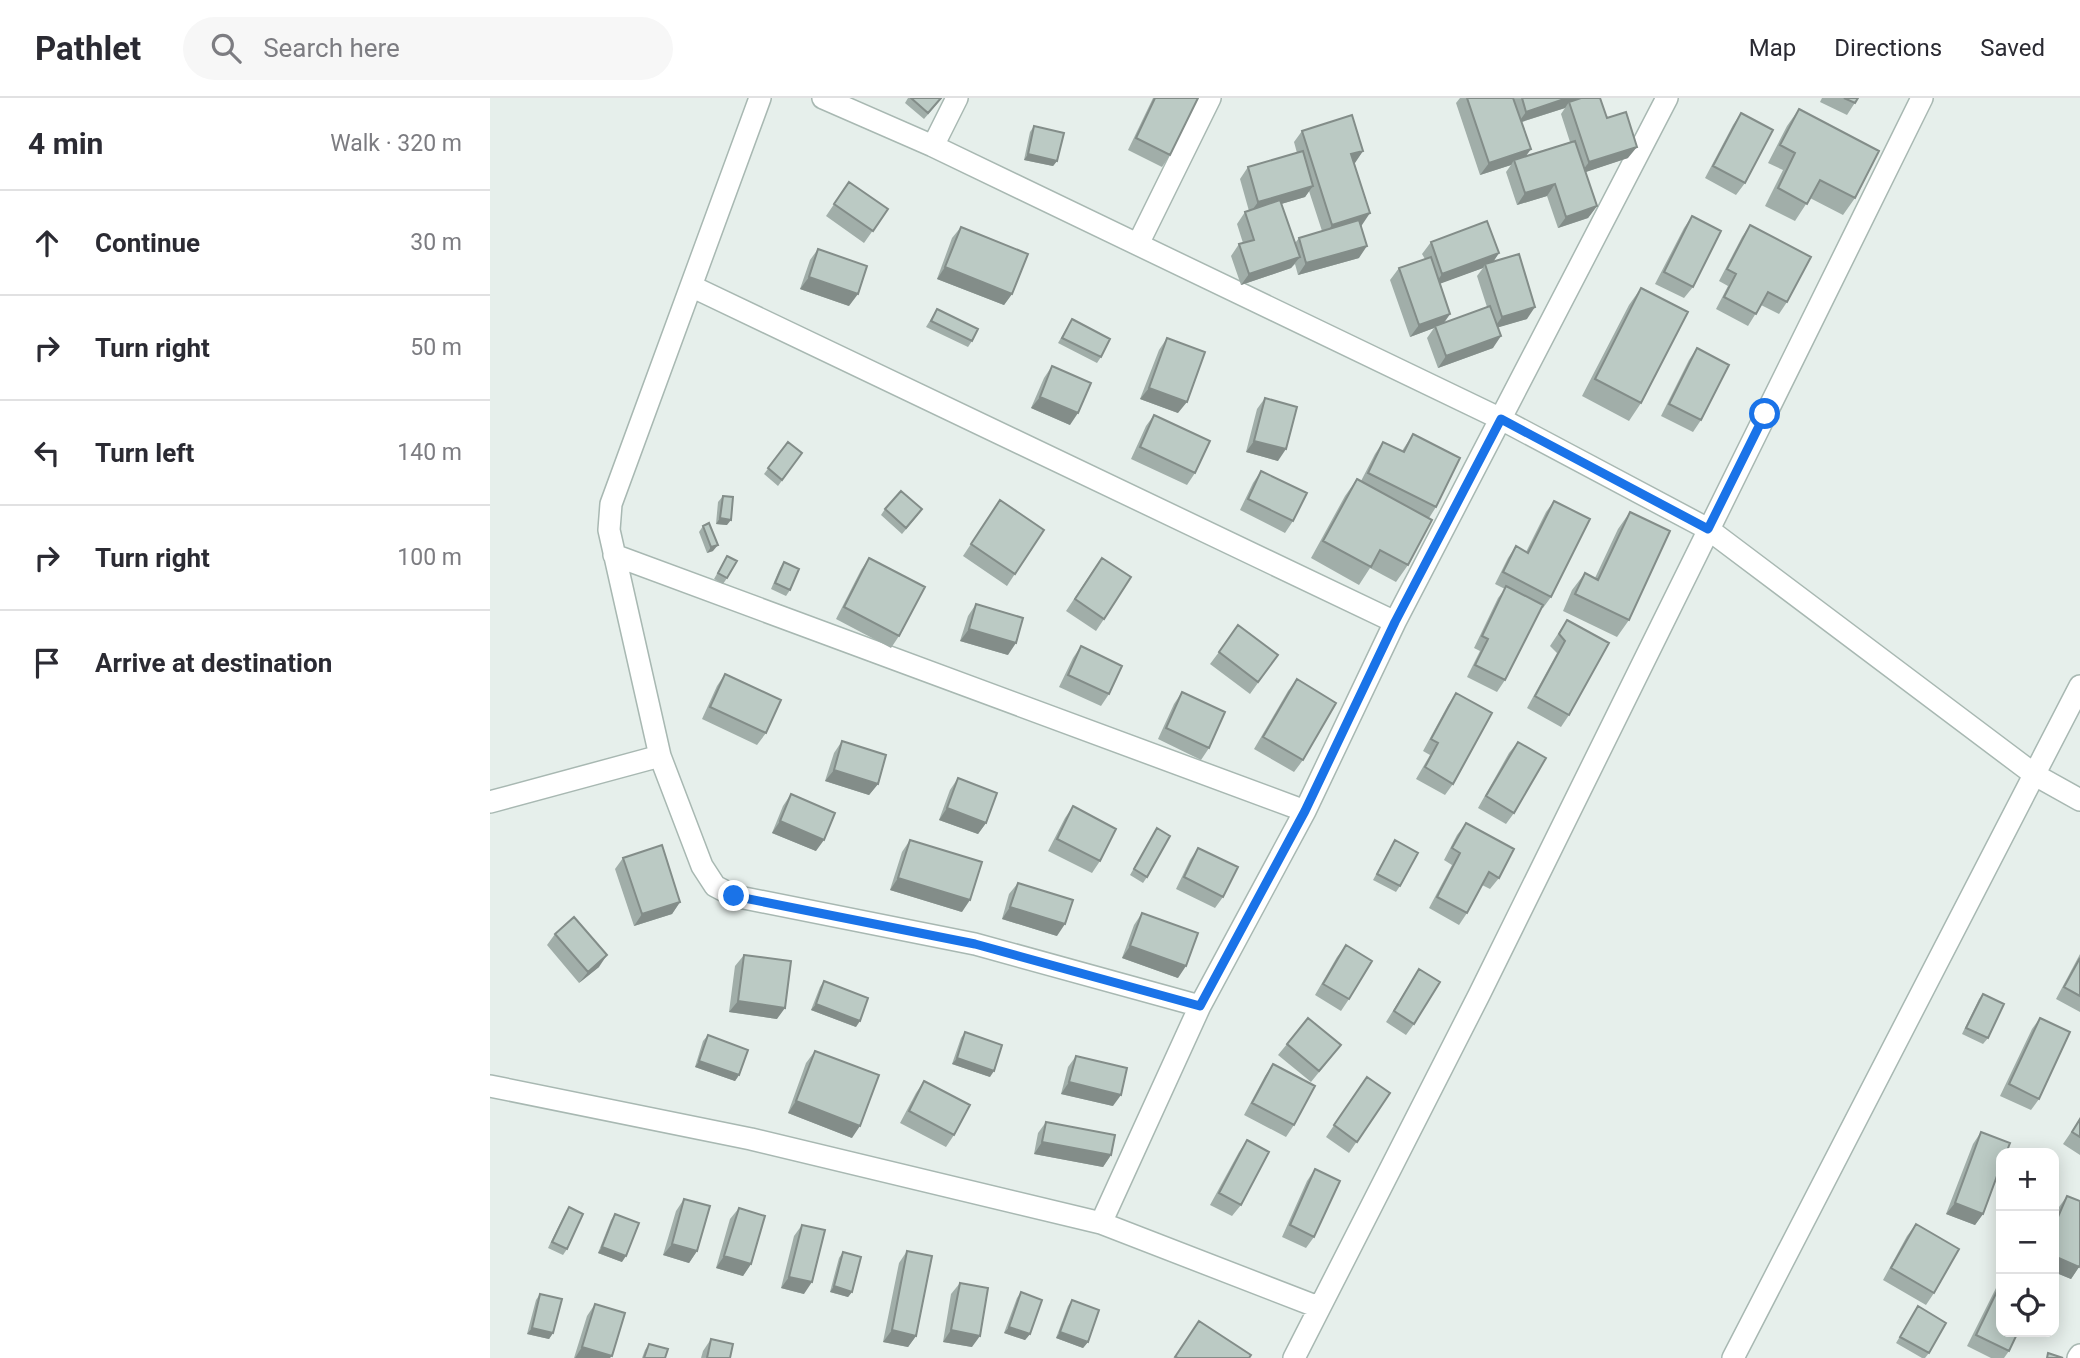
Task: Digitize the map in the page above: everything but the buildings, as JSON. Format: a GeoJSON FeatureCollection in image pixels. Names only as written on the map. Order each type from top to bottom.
{"type":"FeatureCollection","features":[{"type":"Feature","properties":{"kind":"street"},"geometry":{"type":"LineString","coordinates":[[760,98],[611,504],[609,530],[660,756],[702,866],[715,886],[734,896],[975,944],[1200,1006]]}},
{"type":"Feature","properties":{"kind":"street"},"geometry":{"type":"LineString","coordinates":[[823,98],[933,146],[1501,419],[1708,529],[2035,775],[2080,800]]}},
{"type":"Feature","properties":{"kind":"street"},"geometry":{"type":"LineString","coordinates":[[933,146],[957,98]]}},
{"type":"Feature","properties":{"kind":"street"},"geometry":{"type":"LineString","coordinates":[[1138,244],[1210,98]]}},
{"type":"Feature","properties":{"kind":"street"},"geometry":{"type":"LineString","coordinates":[[1101,1223],[1200,1006],[1305,811],[1395,622],[1667,98]]}},
{"type":"Feature","properties":{"kind":"street"},"geometry":{"type":"LineString","coordinates":[[1294,1358],[1472,1007],[1922,98]]}},
{"type":"Feature","properties":{"kind":"street"},"geometry":{"type":"LineString","coordinates":[[693,286],[1395,622]]}},
{"type":"Feature","properties":{"kind":"street"},"geometry":{"type":"LineString","coordinates":[[614,555],[1305,811]]}},
{"type":"Feature","properties":{"kind":"street"},"geometry":{"type":"LineString","coordinates":[[1733,1358],[2080,686]]}},
{"type":"Feature","properties":{"kind":"street"},"geometry":{"type":"LineString","coordinates":[[490,802],[660,756]]}},
{"type":"Feature","properties":{"kind":"street"},"geometry":{"type":"LineString","coordinates":[[490,1086],[751,1139],[1101,1223],[1318,1307]]}},
{"type":"Feature","properties":{"kind":"route"},"geometry":{"type":"LineString","coordinates":[[734,896],[975,944],[1200,1006],[1305,811],[1395,622],[1501,419],[1708,529],[1765,414]]}}]}
